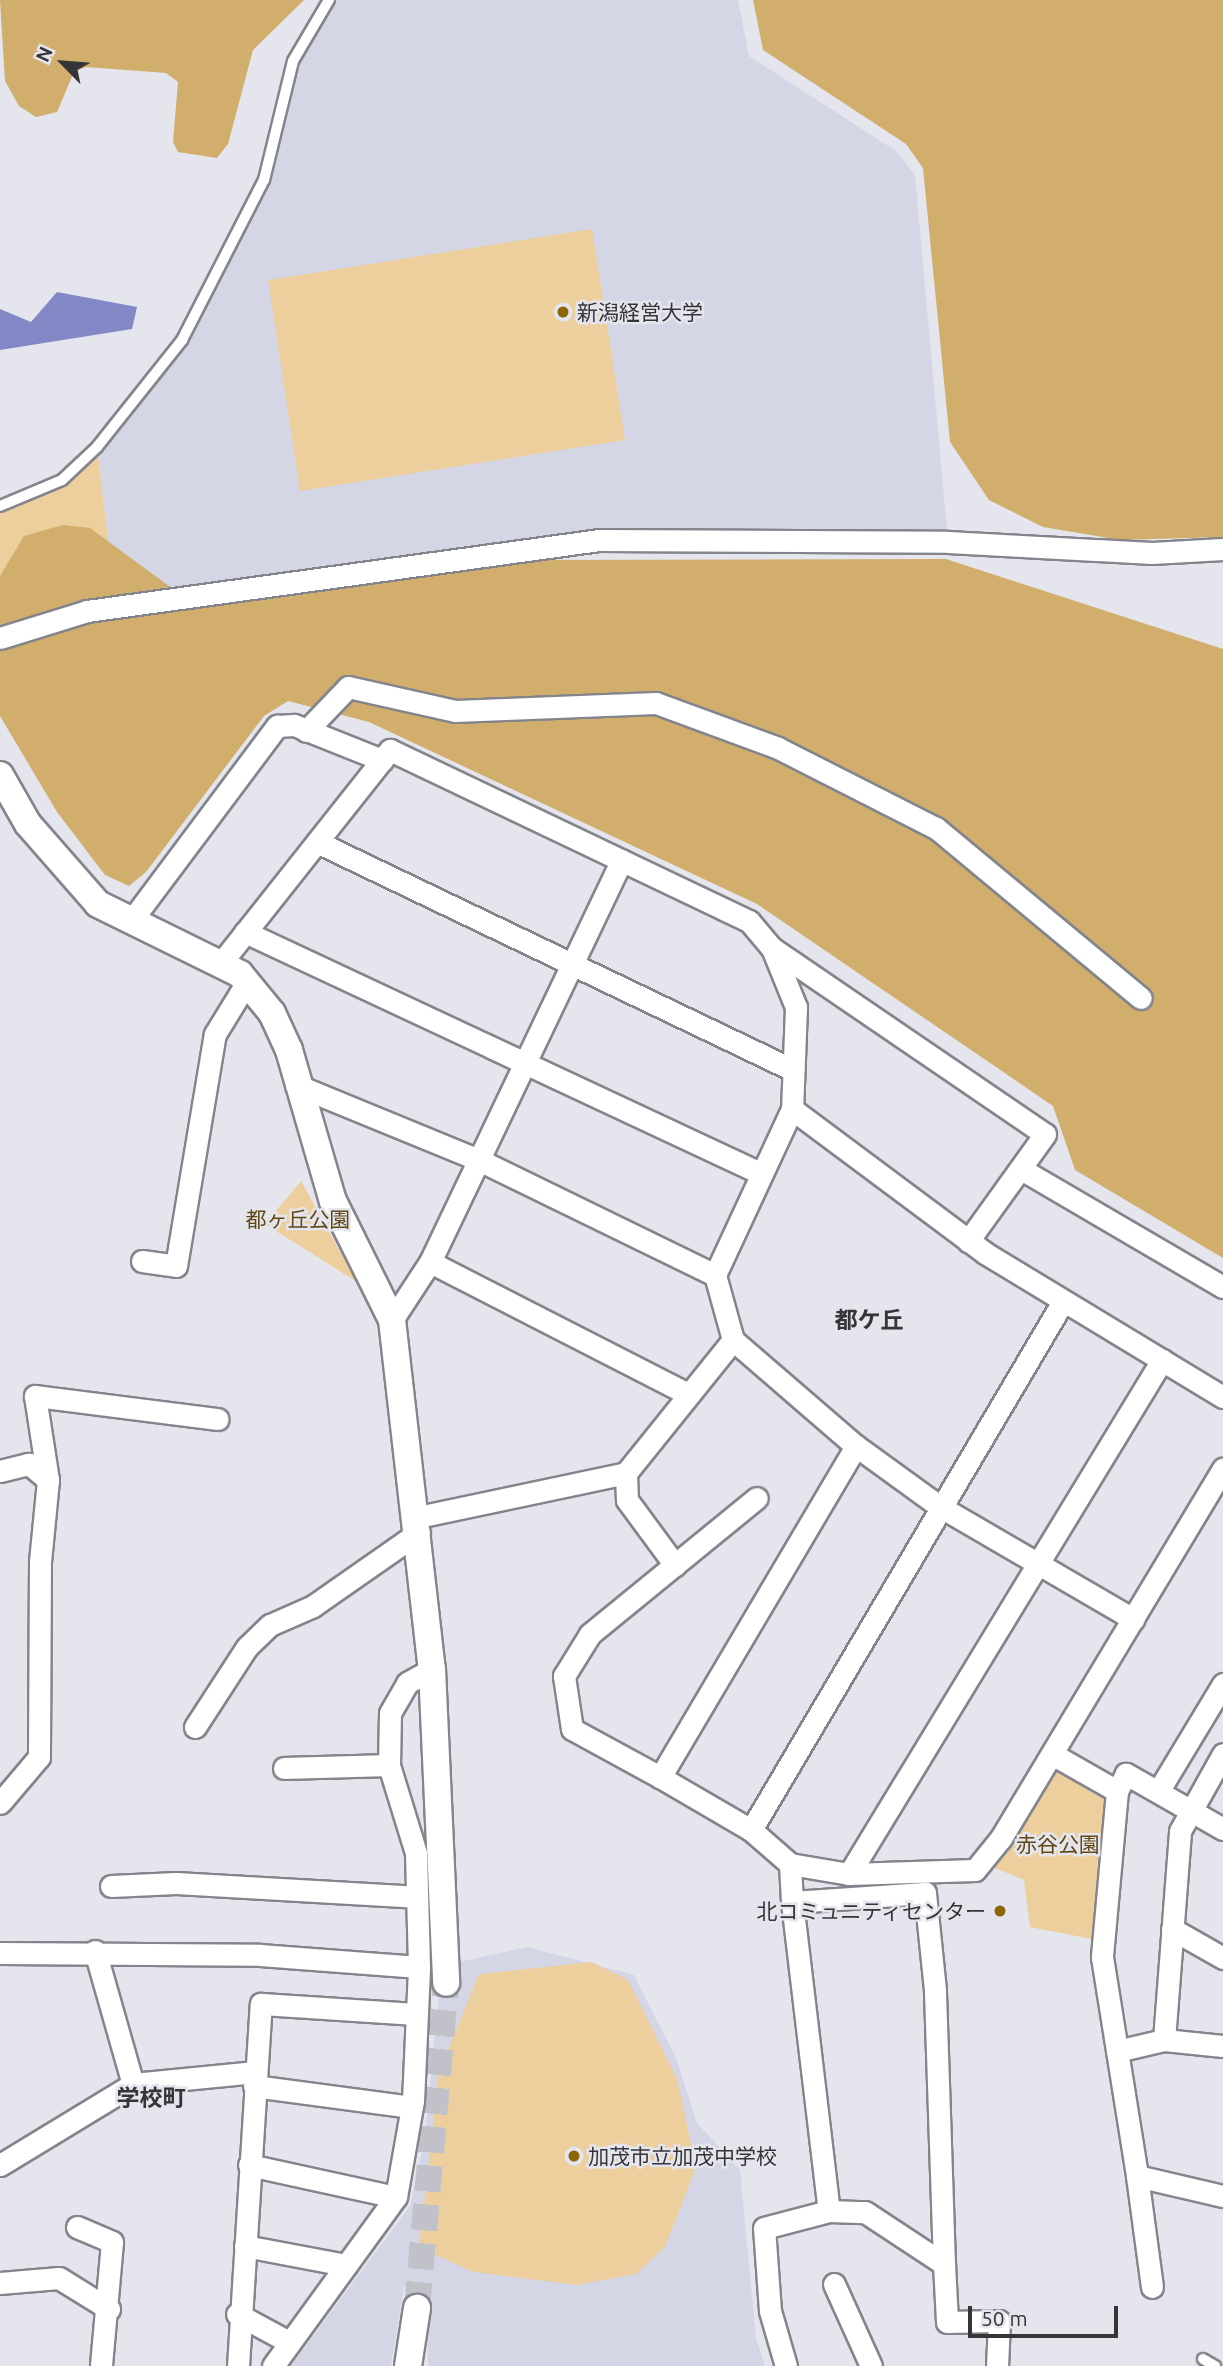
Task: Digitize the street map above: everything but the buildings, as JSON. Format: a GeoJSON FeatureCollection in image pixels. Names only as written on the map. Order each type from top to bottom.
{"type":"FeatureCollection","features":[{"type":"Feature","properties":{"kind":"street"},"geometry":{"type":"LineString","coordinates":[[0,638],[86,611],[599,540],[948,542],[1152,553],[1223,549]]}},
{"type":"Feature","properties":{"kind":"street"},"geometry":{"type":"LineString","coordinates":[[306,732],[348,687],[455,711],[656,703],[778,748],[936,828],[1141,998]]}},
{"type":"Feature","properties":{"kind":"street"},"geometry":{"type":"LineString","coordinates":[[131,921],[277,726],[306,732],[382,760]]}},
{"type":"Feature","properties":{"kind":"street"},"geometry":{"type":"LineString","coordinates":[[221,963],[390,750],[749,921],[772,948],[1045,1134],[968,1241]]}},
{"type":"Feature","properties":{"kind":"street"},"geometry":{"type":"LineString","coordinates":[[0,775],[65,872],[98,904],[221,963],[247,982],[289,1050],[296,1085],[333,1201],[393,1321],[419,1524],[432,1669],[446,1983]]}},
{"type":"Feature","properties":{"kind":"street"},"geometry":{"type":"LineString","coordinates":[[317,842],[571,966],[793,1070]]}},
{"type":"Feature","properties":{"kind":"street"},"geometry":{"type":"LineString","coordinates":[[393,1321],[430,1262],[622,860]]}},
{"type":"Feature","properties":{"kind":"street"},"geometry":{"type":"LineString","coordinates":[[245,932],[760,1173]]}},
{"type":"Feature","properties":{"kind":"street"},"geometry":{"type":"LineString","coordinates":[[772,948],[796,1007],[792,1109],[715,1275],[733,1340],[856,1446],[939,1506],[1037,1568],[1133,1619]]}},
{"type":"Feature","properties":{"kind":"street"},"geometry":{"type":"LineString","coordinates":[[142,1261],[176,1266],[215,1034],[247,982]]}},
{"type":"Feature","properties":{"kind":"street"},"geometry":{"type":"LineString","coordinates":[[296,1085],[479,1160],[715,1275]]}},
{"type":"Feature","properties":{"kind":"street"},"geometry":{"type":"LineString","coordinates":[[792,1109],[968,1241],[1062,1303],[1223,1397]]}},
{"type":"Feature","properties":{"kind":"street"},"geometry":{"type":"LineString","coordinates":[[1021,1169],[1223,1287]]}},
{"type":"Feature","properties":{"kind":"street"},"geometry":{"type":"LineString","coordinates":[[430,1262],[688,1394]]}},
{"type":"Feature","properties":{"kind":"street"},"geometry":{"type":"LineString","coordinates":[[751,1830],[939,1506],[1062,1303]]}},
{"type":"Feature","properties":{"kind":"street"},"geometry":{"type":"LineString","coordinates":[[195,1727],[247,1647],[270,1625],[313,1606],[419,1524],[626,1473],[733,1340]]}},
{"type":"Feature","properties":{"kind":"street"},"geometry":{"type":"LineString","coordinates":[[849,1874],[1162,1360]]}},
{"type":"Feature","properties":{"kind":"street"},"geometry":{"type":"LineString","coordinates":[[0,1803],[39,1757],[40,1562],[48,1480],[35,1396],[218,1419]]}},
{"type":"Feature","properties":{"kind":"street"},"geometry":{"type":"LineString","coordinates":[[660,1777],[856,1446]]}},
{"type":"Feature","properties":{"kind":"street"},"geometry":{"type":"LineString","coordinates":[[0,1471],[29,1464],[48,1480]]}},
{"type":"Feature","properties":{"kind":"street"},"geometry":{"type":"LineString","coordinates":[[757,1498],[590,1634],[564,1676],[572,1730],[751,1830],[790,1864],[849,1874],[975,1870],[1052,1754],[1223,1469]]}},
{"type":"Feature","properties":{"kind":"street"},"geometry":{"type":"LineString","coordinates":[[626,1473],[627,1500],[675,1565]]}},
{"type":"Feature","properties":{"kind":"street"},"geometry":{"type":"LineString","coordinates":[[273,2366],[396,2197],[412,2108],[419,1967],[416,1853],[389,1765],[390,1713],[407,1683],[432,1669]]}},
{"type":"Feature","properties":{"kind":"street"},"geometry":{"type":"LineString","coordinates":[[1159,1790],[1223,1684]]}},
{"type":"Feature","properties":{"kind":"street"},"geometry":{"type":"LineString","coordinates":[[1052,1754],[1117,1791]]}},
{"type":"Feature","properties":{"kind":"street"},"geometry":{"type":"LineString","coordinates":[[1164,2040],[1180,1831],[1223,1754]]}},
{"type":"Feature","properties":{"kind":"street"},"geometry":{"type":"LineString","coordinates":[[284,1768],[389,1765]]}},
{"type":"Feature","properties":{"kind":"street"},"geometry":{"type":"LineString","coordinates":[[1152,2287],[1102,1957],[1117,1791],[1126,1774],[1159,1790],[1223,1829]]}},
{"type":"Feature","properties":{"kind":"street"},"geometry":{"type":"LineString","coordinates":[[790,1864],[792,1902],[829,2211]]}},
{"type":"Feature","properties":{"kind":"street"},"geometry":{"type":"LineString","coordinates":[[111,1886],[176,1883],[416,1897]]}},
{"type":"Feature","properties":{"kind":"street"},"geometry":{"type":"LineString","coordinates":[[792,1902],[925,1893],[935,1990],[947,2322],[999,2321],[997,2366]]}},
{"type":"Feature","properties":{"kind":"street"},"geometry":{"type":"LineString","coordinates":[[1172,1928],[1223,1958]]}},
{"type":"Feature","properties":{"kind":"street"},"geometry":{"type":"LineString","coordinates":[[0,1953],[95,1951],[419,1967]]}},
{"type":"Feature","properties":{"kind":"street"},"geometry":{"type":"LineString","coordinates":[[95,1951],[133,2084]]}},
{"type":"Feature","properties":{"kind":"street"},"geometry":{"type":"LineString","coordinates":[[238,2366],[237,2314],[245,2246],[261,2004],[417,2014]]}},
{"type":"Feature","properties":{"kind":"street"},"geometry":{"type":"LineString","coordinates":[[1117,2051],[1164,2040],[1223,2046]]}},
{"type":"Feature","properties":{"kind":"street"},"geometry":{"type":"LineString","coordinates":[[0,2165],[133,2084],[254,2079],[412,2108]]}},
{"type":"Feature","properties":{"kind":"street"},"geometry":{"type":"LineString","coordinates":[[249,2165],[396,2197]]}},
{"type":"Feature","properties":{"kind":"street"},"geometry":{"type":"LineString","coordinates":[[1137,2176],[1223,2196]]}},
{"type":"Feature","properties":{"kind":"street"},"geometry":{"type":"LineString","coordinates":[[786,2366],[770,2311],[764,2228],[829,2211],[865,2212],[944,2264]]}},
{"type":"Feature","properties":{"kind":"street"},"geometry":{"type":"LineString","coordinates":[[76,2227],[112,2242],[109,2309],[101,2366]]}},
{"type":"Feature","properties":{"kind":"street"},"geometry":{"type":"LineString","coordinates":[[245,2246],[346,2265]]}},
{"type":"Feature","properties":{"kind":"street"},"geometry":{"type":"LineString","coordinates":[[0,2283],[59,2278],[109,2309]]}},
{"type":"Feature","properties":{"kind":"street"},"geometry":{"type":"LineString","coordinates":[[834,2284],[871,2366]]}},
{"type":"Feature","properties":{"kind":"street"},"geometry":{"type":"LineString","coordinates":[[408,2366],[416,2308]]}},
{"type":"Feature","properties":{"kind":"street"},"geometry":{"type":"LineString","coordinates":[[237,2314],[289,2342]]}},
{"type":"Feature","properties":{"kind":"lane"},"geometry":{"type":"LineString","coordinates":[[0,506],[62,480],[97,447],[182,340],[264,180],[293,61],[329,0]]}},
{"type":"Feature","properties":{"kind":"lane"},"geometry":{"type":"LineString","coordinates":[[1203,2359],[1215,2366]]}},
{"type":"Feature","properties":{"kind":"shaded area"},"geometry":{"type":"Polygon","coordinates":[[[0,0],[304,0],[253,50],[228,144],[217,158],[178,152],[173,142],[178,82],[166,73],[86,67],[74,72],[57,112],[36,117],[19,106],[5,81],[0,0]]]}},
{"type":"Feature","properties":{"kind":"shaded area","name":"新潟経営大学"},"geometry":{"type":"Polygon","coordinates":[[[329,0],[738,0],[749,56],[896,151],[915,175],[948,542],[691,539],[116,606],[97,447],[182,340],[264,180],[293,61],[329,0]]]}},
{"type":"Feature","properties":{"kind":"shaded area"},"geometry":{"type":"Polygon","coordinates":[[[753,0],[1223,0],[1223,537],[1120,540],[1043,527],[989,500],[950,442],[923,168],[906,144],[763,50],[753,0]]]}},
{"type":"Feature","properties":{"kind":"shaded area"},"geometry":{"type":"Polygon","coordinates":[[[63,525],[90,528],[199,608],[527,560],[946,559],[1223,649],[1223,1258],[1075,1170],[1053,1106],[757,904],[369,722],[288,701],[264,716],[146,872],[129,886],[105,875],[57,812],[0,716],[0,576],[24,536],[63,525]]]}},
{"type":"Feature","properties":{"kind":"shaded area","name":"加茂市立加茂中学校"},"geometry":{"type":"Polygon","coordinates":[[[527,1947],[634,1975],[676,2058],[697,2123],[740,2170],[756,2338],[765,2366],[428,2366],[427,2296],[404,2286],[391,2366],[291,2366],[410,2206],[424,2143],[439,1996],[461,1993],[459,1962],[527,1947]]]}},
{"type":"Feature","properties":{"kind":"green space"},"geometry":{"type":"Polygon","coordinates":[[[592,229],[625,440],[300,491],[268,280],[592,229]]]}},
{"type":"Feature","properties":{"kind":"green space"},"geometry":{"type":"Polygon","coordinates":[[[97,447],[116,606],[0,638],[0,506],[62,480],[97,447]]]}},
{"type":"Feature","properties":{"kind":"green space","name":"都ヶ丘公園"},"geometry":{"type":"Polygon","coordinates":[[[301,1181],[357,1282],[265,1224],[301,1181]]]}},
{"type":"Feature","properties":{"kind":"green space","name":"赤谷公園"},"geometry":{"type":"Polygon","coordinates":[[[1053,1762],[1111,1794],[1092,1939],[1030,1927],[1024,1880],[992,1867],[1053,1762]]]}},
{"type":"Feature","properties":{"kind":"green space"},"geometry":{"type":"Polygon","coordinates":[[[591,1962],[628,1980],[677,2079],[696,2167],[665,2247],[636,2274],[577,2285],[473,2272],[419,2247],[439,2072],[479,1974],[591,1962]]]}},
{"type":"Feature","properties":{"kind":"water"},"geometry":{"type":"Polygon","coordinates":[[[57,292],[137,307],[132,329],[0,350],[0,309],[31,322],[57,292]]]}},
{"type":"Feature","properties":{"kind":"tunnel"},"geometry":{"type":"LineString","coordinates":[[417,2308],[446,1983]]}},
{"type":"Feature","properties":{"kind":"place","name":"新潟経営大学"},"geometry":{"type":"Point","coordinates":[563,312]}},
{"type":"Feature","properties":{"kind":"place","name":"北コミュニティセンター"},"geometry":{"type":"Point","coordinates":[1000,1911]}},
{"type":"Feature","properties":{"kind":"place","name":"加茂市立加茂中学校"},"geometry":{"type":"Point","coordinates":[574,2156]}},
{"type":"Feature","properties":{"kind":"district","name":"都ケ丘"},"geometry":{"type":"Point","coordinates":[869,1320]}},
{"type":"Feature","properties":{"kind":"district","name":"学校町"},"geometry":{"type":"Point","coordinates":[151,2098]}}]}
